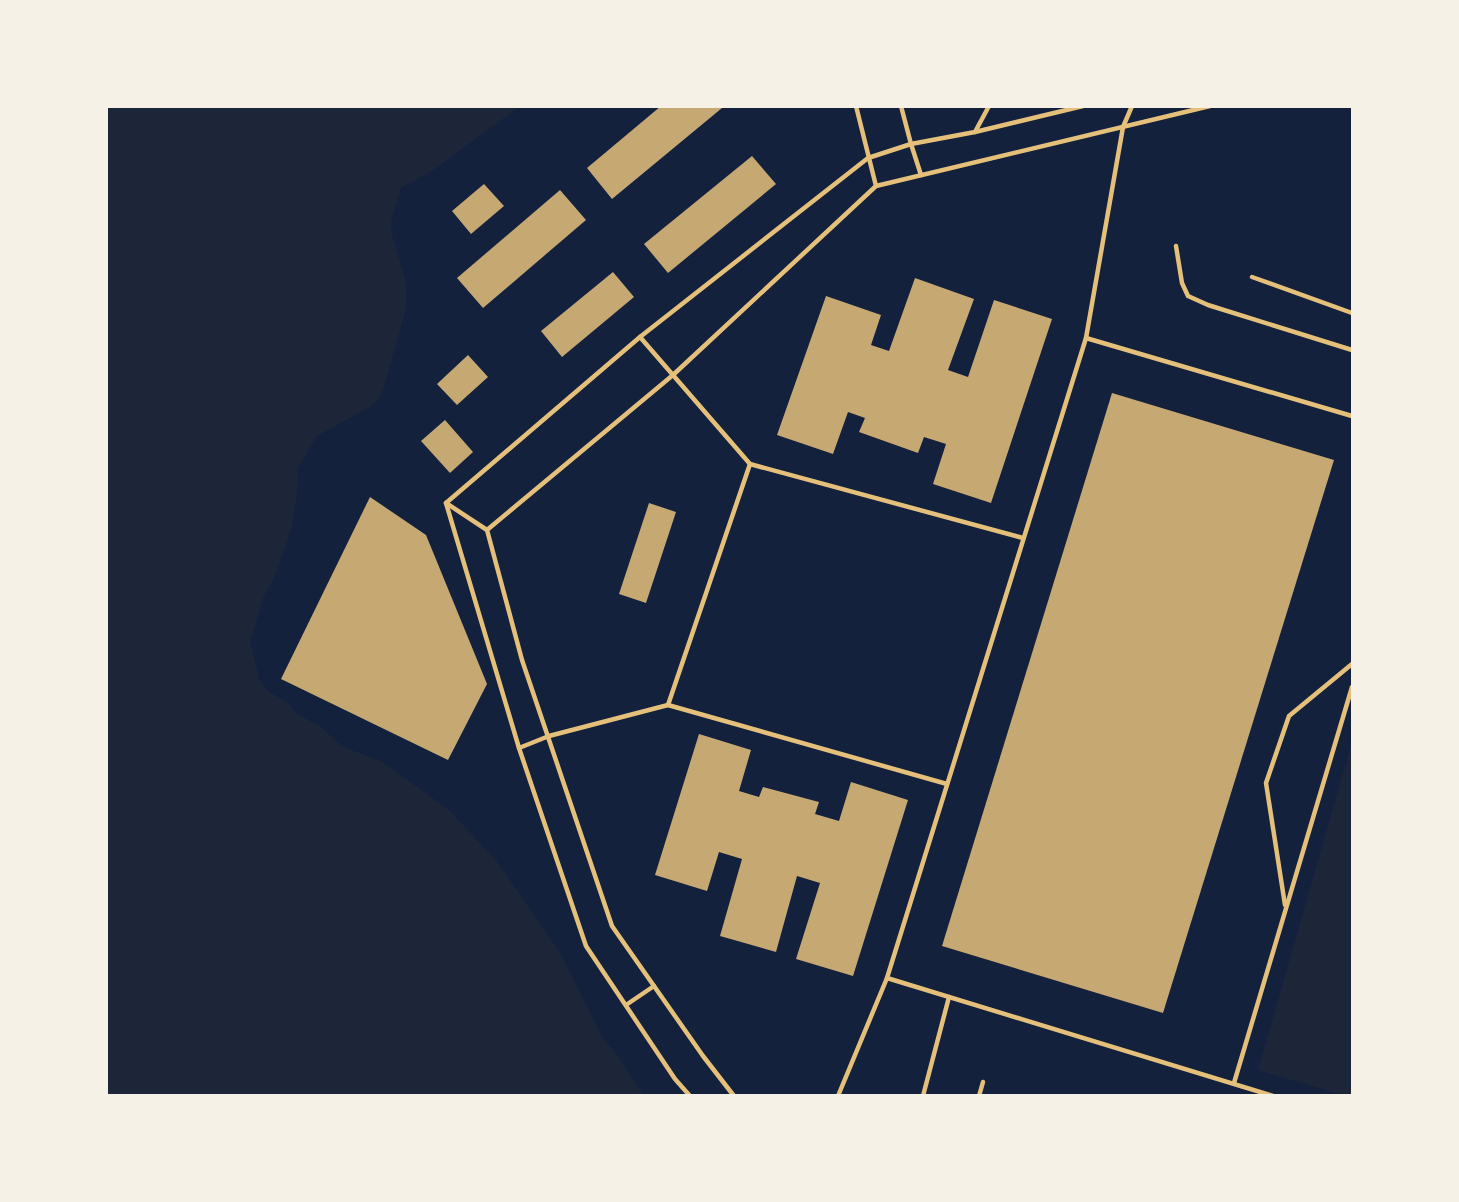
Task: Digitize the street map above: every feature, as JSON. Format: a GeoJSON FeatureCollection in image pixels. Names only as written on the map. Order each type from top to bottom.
{"type":"FeatureCollection","features":[{"type":"Feature","properties":{"kind":"lane"},"geometry":{"type":"LineString","coordinates":[[856,106],[876,186]]}},
{"type":"Feature","properties":{"kind":"lane"},"geometry":{"type":"LineString","coordinates":[[901,106],[921,175]]}},
{"type":"Feature","properties":{"kind":"lane"},"geometry":{"type":"LineString","coordinates":[[975,132],[989,106]]}},
{"type":"Feature","properties":{"kind":"lane"},"geometry":{"type":"LineString","coordinates":[[446,503],[640,337],[868,158],[911,144],[975,132],[1083,106]]}},
{"type":"Feature","properties":{"kind":"lane"},"geometry":{"type":"LineString","coordinates":[[838,1095],[887,978],[1086,338],[1123,127],[1132,106]]}},
{"type":"Feature","properties":{"kind":"lane"},"geometry":{"type":"LineString","coordinates":[[486,530],[673,375],[876,186],[1210,106]]}},
{"type":"Feature","properties":{"kind":"lane"},"geometry":{"type":"LineString","coordinates":[[1176,246],[1182,283],[1188,296],[1353,350]]}},
{"type":"Feature","properties":{"kind":"lane"},"geometry":{"type":"LineString","coordinates":[[1252,277],[1353,313]]}},
{"type":"Feature","properties":{"kind":"lane"},"geometry":{"type":"LineString","coordinates":[[640,337],[750,464],[1023,538]]}},
{"type":"Feature","properties":{"kind":"lane"},"geometry":{"type":"LineString","coordinates":[[1086,338],[1353,416]]}},
{"type":"Feature","properties":{"kind":"lane"},"geometry":{"type":"LineString","coordinates":[[668,705],[750,464]]}},
{"type":"Feature","properties":{"kind":"lane"},"geometry":{"type":"LineString","coordinates":[[446,503],[486,530],[522,660],[612,926],[703,1056],[734,1095]]}},
{"type":"Feature","properties":{"kind":"lane"},"geometry":{"type":"LineString","coordinates":[[446,503],[519,748],[586,946],[675,1079],[690,1095]]}},
{"type":"Feature","properties":{"kind":"lane"},"geometry":{"type":"LineString","coordinates":[[1286,908],[1266,783],[1289,716],[1353,664]]}},
{"type":"Feature","properties":{"kind":"lane"},"geometry":{"type":"LineString","coordinates":[[1234,1083],[1353,687]]}},
{"type":"Feature","properties":{"kind":"lane"},"geometry":{"type":"LineString","coordinates":[[519,748],[549,736],[668,705],[947,784]]}},
{"type":"Feature","properties":{"kind":"lane"},"geometry":{"type":"LineString","coordinates":[[887,978],[1273,1095]]}},
{"type":"Feature","properties":{"kind":"lane"},"geometry":{"type":"LineString","coordinates":[[626,1005],[654,986]]}},
{"type":"Feature","properties":{"kind":"lane"},"geometry":{"type":"LineString","coordinates":[[923,1095],[949,997]]}},
{"type":"Feature","properties":{"kind":"lane"},"geometry":{"type":"LineString","coordinates":[[979,1095],[983,1082]]}},
{"type":"Feature","properties":{"kind":"shaded area"},"geometry":{"type":"Polygon","coordinates":[[[107,106],[519,107],[432,171],[401,188],[391,222],[392,235],[406,282],[406,308],[384,388],[370,407],[317,436],[298,468],[292,527],[275,576],[263,598],[250,642],[260,682],[268,691],[289,704],[296,713],[322,728],[343,747],[381,761],[449,810],[495,859],[559,951],[602,1037],[617,1055],[643,1095],[107,1095],[107,106]]]}},
{"type":"Feature","properties":{"kind":"shaded area"},"geometry":{"type":"Polygon","coordinates":[[[1352,742],[1352,1095],[1346,1096],[1258,1070],[1352,742]]]}},
{"type":"Feature","properties":{"kind":"building"},"geometry":{"type":"Polygon","coordinates":[[[661,106],[721,106],[722,108],[612,199],[587,168],[661,106]]]}},
{"type":"Feature","properties":{"kind":"building"},"geometry":{"type":"Polygon","coordinates":[[[752,156],[776,184],[668,273],[644,244],[752,156]]]}},
{"type":"Feature","properties":{"kind":"building"},"geometry":{"type":"Polygon","coordinates":[[[484,184],[504,206],[471,234],[452,211],[484,184]]]}},
{"type":"Feature","properties":{"kind":"building"},"geometry":{"type":"Polygon","coordinates":[[[560,190],[586,220],[483,308],[457,278],[560,190]]]}},
{"type":"Feature","properties":{"kind":"building"},"geometry":{"type":"Polygon","coordinates":[[[613,272],[634,297],[562,357],[541,331],[613,272]]]}},
{"type":"Feature","properties":{"kind":"building"},"geometry":{"type":"Polygon","coordinates":[[[915,278],[974,299],[948,370],[968,377],[994,300],[1052,319],[991,503],[933,484],[946,444],[924,437],[918,453],[859,432],[865,418],[848,412],[833,454],[777,435],[826,296],[881,315],[871,345],[889,351],[915,278]]]}},
{"type":"Feature","properties":{"kind":"building"},"geometry":{"type":"Polygon","coordinates":[[[468,355],[488,377],[457,405],[437,384],[468,355]]]}},
{"type":"Feature","properties":{"kind":"building"},"geometry":{"type":"Polygon","coordinates":[[[1112,393],[1334,460],[1163,1013],[942,946],[1112,393]]]}},
{"type":"Feature","properties":{"kind":"building"},"geometry":{"type":"Polygon","coordinates":[[[445,420],[473,452],[450,473],[421,441],[445,420]]]}},
{"type":"Feature","properties":{"kind":"building"},"geometry":{"type":"Polygon","coordinates":[[[370,497],[426,535],[487,684],[448,760],[281,679],[370,497]]]}},
{"type":"Feature","properties":{"kind":"building"},"geometry":{"type":"Polygon","coordinates":[[[649,503],[676,512],[646,603],[619,594],[649,503]]]}},
{"type":"Feature","properties":{"kind":"building"},"geometry":{"type":"Polygon","coordinates":[[[699,734],[751,750],[739,791],[759,797],[763,787],[819,802],[815,814],[839,821],[851,782],[908,800],[853,976],[796,959],[820,883],[797,876],[776,952],[720,936],[742,859],[719,852],[707,891],[655,875],[699,734]]]}}]}
